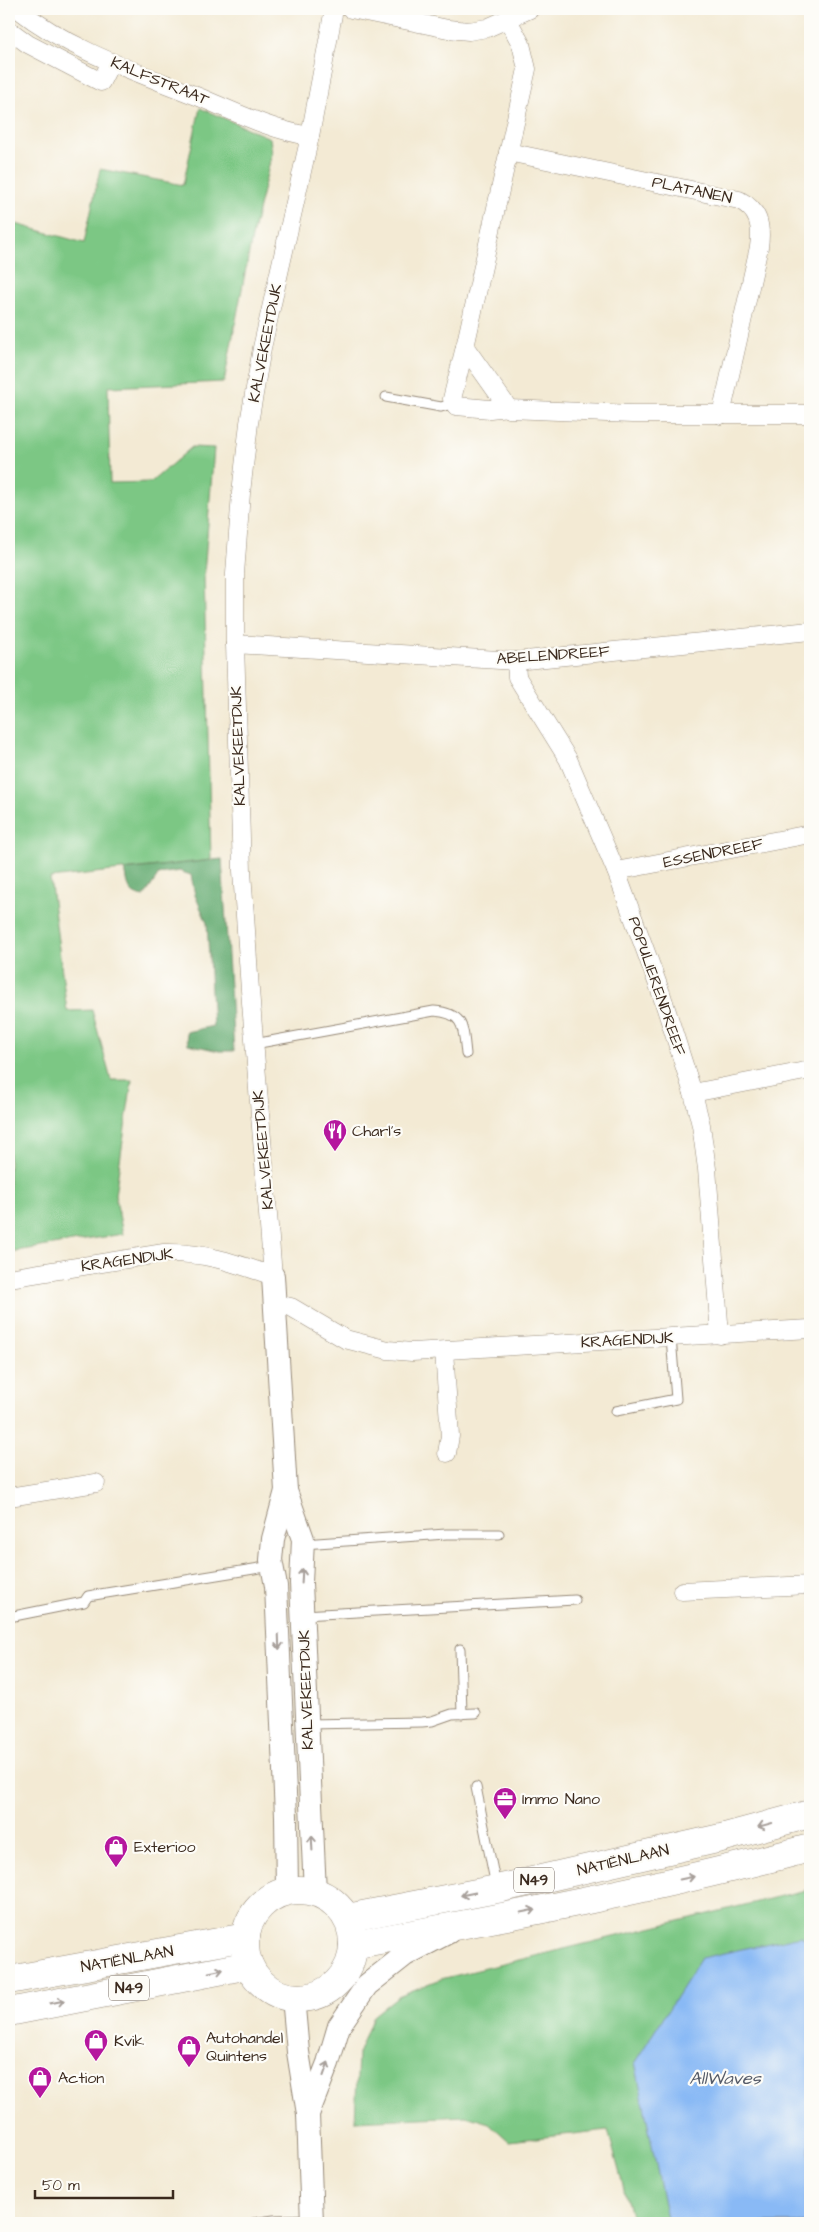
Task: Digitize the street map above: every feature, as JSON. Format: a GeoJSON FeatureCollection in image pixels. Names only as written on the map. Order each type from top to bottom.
{"type":"FeatureCollection","features":[{"type":"Feature","properties":{"kind":"main road","name":"NATIËNLAAN"},"geometry":{"type":"LineString","coordinates":[[347,1918],[497,1889],[721,1838],[810,1814]]}},
{"type":"Feature","properties":{"kind":"main road","name":"NATIËNLAAN"},"geometry":{"type":"LineString","coordinates":[[353,1945],[463,1925],[727,1870],[810,1848]]}},
{"type":"Feature","properties":{"kind":"main road"},"geometry":{"type":"LineString","coordinates":[[306,1890],[315,1892],[333,1902],[347,1918],[353,1945],[348,1967],[335,1984],[315,1995],[293,1998],[272,1990],[259,1979],[250,1965],[246,1937],[255,1913],[269,1899],[287,1891],[306,1890]]}},
{"type":"Feature","properties":{"kind":"main road","name":"NATIËNLAAN"},"geometry":{"type":"LineString","coordinates":[[9,1980],[246,1937]]}},
{"type":"Feature","properties":{"kind":"main road","name":"NATIËNLAAN"},"geometry":{"type":"LineString","coordinates":[[9,2012],[250,1965]]}},
{"type":"Feature","properties":{"kind":"street","name":"KALFSTRAAT"},"geometry":{"type":"LineString","coordinates":[[18,9],[50,30],[111,62],[276,128],[310,136]]}},
{"type":"Feature","properties":{"kind":"street","name":"KALVEKEETDIJK"},"geometry":{"type":"LineString","coordinates":[[315,1892],[302,1615],[303,1544],[286,1491],[275,1304],[242,872],[235,644],[235,574],[241,493],[249,423],[262,348],[310,136],[334,9]]}},
{"type":"Feature","properties":{"kind":"street"},"geometry":{"type":"LineString","coordinates":[[351,9],[448,29],[469,31],[487,28],[530,9]]}},
{"type":"Feature","properties":{"kind":"street"},"geometry":{"type":"LineString","coordinates":[[508,20],[521,44],[527,69],[452,399],[456,406],[490,410],[508,407],[572,412],[721,415],[810,414]]}},
{"type":"Feature","properties":{"kind":"street"},"geometry":{"type":"LineString","coordinates":[[9,30],[63,63],[101,82],[111,62]]}},
{"type":"Feature","properties":{"kind":"street","name":"PLATANEN"},"geometry":{"type":"LineString","coordinates":[[508,152],[739,200],[748,204],[756,214],[761,233],[721,415]]}},
{"type":"Feature","properties":{"kind":"street"},"geometry":{"type":"LineString","coordinates":[[465,346],[508,407]]}},
{"type":"Feature","properties":{"kind":"street","name":"ABELENDREEF"},"geometry":{"type":"LineString","coordinates":[[235,644],[516,661],[810,632]]}},
{"type":"Feature","properties":{"kind":"street","name":"POPULIERENDREEF"},"geometry":{"type":"LineString","coordinates":[[516,661],[517,677],[568,759],[616,871],[661,993],[693,1093],[701,1125],[708,1169],[720,1334]]}},
{"type":"Feature","properties":{"kind":"street","name":"ESSENDREEF"},"geometry":{"type":"LineString","coordinates":[[616,871],[810,834]]}},
{"type":"Feature","properties":{"kind":"street"},"geometry":{"type":"LineString","coordinates":[[693,1093],[810,1070]]}},
{"type":"Feature","properties":{"kind":"street","name":"KRAGENDIJK"},"geometry":{"type":"LineString","coordinates":[[9,1278],[164,1253],[187,1252],[208,1255],[273,1276]]}},
{"type":"Feature","properties":{"kind":"street","name":"KRAGENDIJK"},"geometry":{"type":"LineString","coordinates":[[275,1304],[291,1307],[345,1339],[388,1350],[412,1352],[810,1329]]}},
{"type":"Feature","properties":{"kind":"street"},"geometry":{"type":"LineString","coordinates":[[444,1351],[450,1436],[447,1453]]}},
{"type":"Feature","properties":{"kind":"street"},"geometry":{"type":"LineString","coordinates":[[9,1497],[96,1483]]}},
{"type":"Feature","properties":{"kind":"street","name":"KALVEKEETDIJK"},"geometry":{"type":"LineString","coordinates":[[286,1491],[273,1540],[272,1566],[276,1586],[286,1816],[287,1891]]}},
{"type":"Feature","properties":{"kind":"street"},"geometry":{"type":"LineString","coordinates":[[682,1591],[810,1585]]}},
{"type":"Feature","properties":{"kind":"street"},"geometry":{"type":"LineString","coordinates":[[308,2114],[328,2063],[339,2026],[367,1985],[405,1955],[463,1925]]}},
{"type":"Feature","properties":{"kind":"street"},"geometry":{"type":"LineString","coordinates":[[293,1998],[298,2052],[308,2114],[312,2221]]}},
{"type":"Feature","properties":{"kind":"lane"},"geometry":{"type":"LineString","coordinates":[[386,397],[441,407],[454,403]]}},
{"type":"Feature","properties":{"kind":"lane"},"geometry":{"type":"LineString","coordinates":[[254,1044],[434,1011],[447,1012],[456,1016],[462,1024],[466,1054]]}},
{"type":"Feature","properties":{"kind":"lane"},"geometry":{"type":"LineString","coordinates":[[616,1411],[676,1399],[671,1337]]}},
{"type":"Feature","properties":{"kind":"lane"},"geometry":{"type":"LineString","coordinates":[[303,1544],[446,1534],[499,1534]]}},
{"type":"Feature","properties":{"kind":"lane"},"geometry":{"type":"LineString","coordinates":[[9,1617],[84,1602],[88,1596],[272,1566]]}},
{"type":"Feature","properties":{"kind":"lane"},"geometry":{"type":"LineString","coordinates":[[302,1615],[575,1600]]}},
{"type":"Feature","properties":{"kind":"lane"},"geometry":{"type":"LineString","coordinates":[[460,1649],[462,1714]]}},
{"type":"Feature","properties":{"kind":"lane"},"geometry":{"type":"LineString","coordinates":[[307,1724],[422,1722],[452,1714],[476,1713]]}},
{"type":"Feature","properties":{"kind":"lane"},"geometry":{"type":"LineString","coordinates":[[476,1788],[497,1889]]}},
{"type":"Feature","properties":{"kind":"lane"},"geometry":{"type":"LineString","coordinates":[[253,2223],[274,2220],[312,2221]]}},
{"type":"Feature","properties":{"kind":"green space"},"geometry":{"type":"Polygon","coordinates":[[[200,108],[270,138],[272,153],[253,232],[224,382],[108,387],[110,483],[151,482],[192,447],[214,448],[204,574],[211,860],[50,878],[67,1011],[92,1010],[111,1080],[132,1080],[115,1195],[123,1234],[9,1252],[9,222],[84,243],[100,169],[183,185],[200,108]]]}},
{"type":"Feature","properties":{"kind":"green space"},"geometry":{"type":"Polygon","coordinates":[[[222,859],[234,1051],[219,1051],[188,1044],[186,1032],[213,1026],[207,923],[195,895],[191,875],[179,871],[159,874],[144,897],[138,896],[131,891],[125,870],[222,859]]]}},
{"type":"Feature","properties":{"kind":"green space"},"geometry":{"type":"Polygon","coordinates":[[[810,1889],[810,2223],[633,2223],[608,2130],[509,2141],[489,2123],[466,2116],[355,2121],[358,2054],[373,2016],[398,1996],[441,1979],[810,1889]]]}},
{"type":"Feature","properties":{"kind":"water","name":"AllWaves"},"geometry":{"type":"Polygon","coordinates":[[[801,1936],[810,1943],[810,2223],[668,2223],[635,2062],[701,1958],[801,1936]]]}},
{"type":"Feature","properties":{"kind":"place","name":"Charl's"},"geometry":{"type":"Point","coordinates":[335,1152]}},
{"type":"Feature","properties":{"kind":"place","name":"Immo Nano"},"geometry":{"type":"Point","coordinates":[505,1820]}},
{"type":"Feature","properties":{"kind":"place","name":"Exterioo"},"geometry":{"type":"Point","coordinates":[116,1868]}},
{"type":"Feature","properties":{"kind":"place","name":"Kvik"},"geometry":{"type":"Point","coordinates":[96,2062]}},
{"type":"Feature","properties":{"kind":"place","name":"Autohandel Quintens"},"geometry":{"type":"Point","coordinates":[189,2068]}},
{"type":"Feature","properties":{"kind":"place","name":"Action"},"geometry":{"type":"Point","coordinates":[40,2099]}}]}
